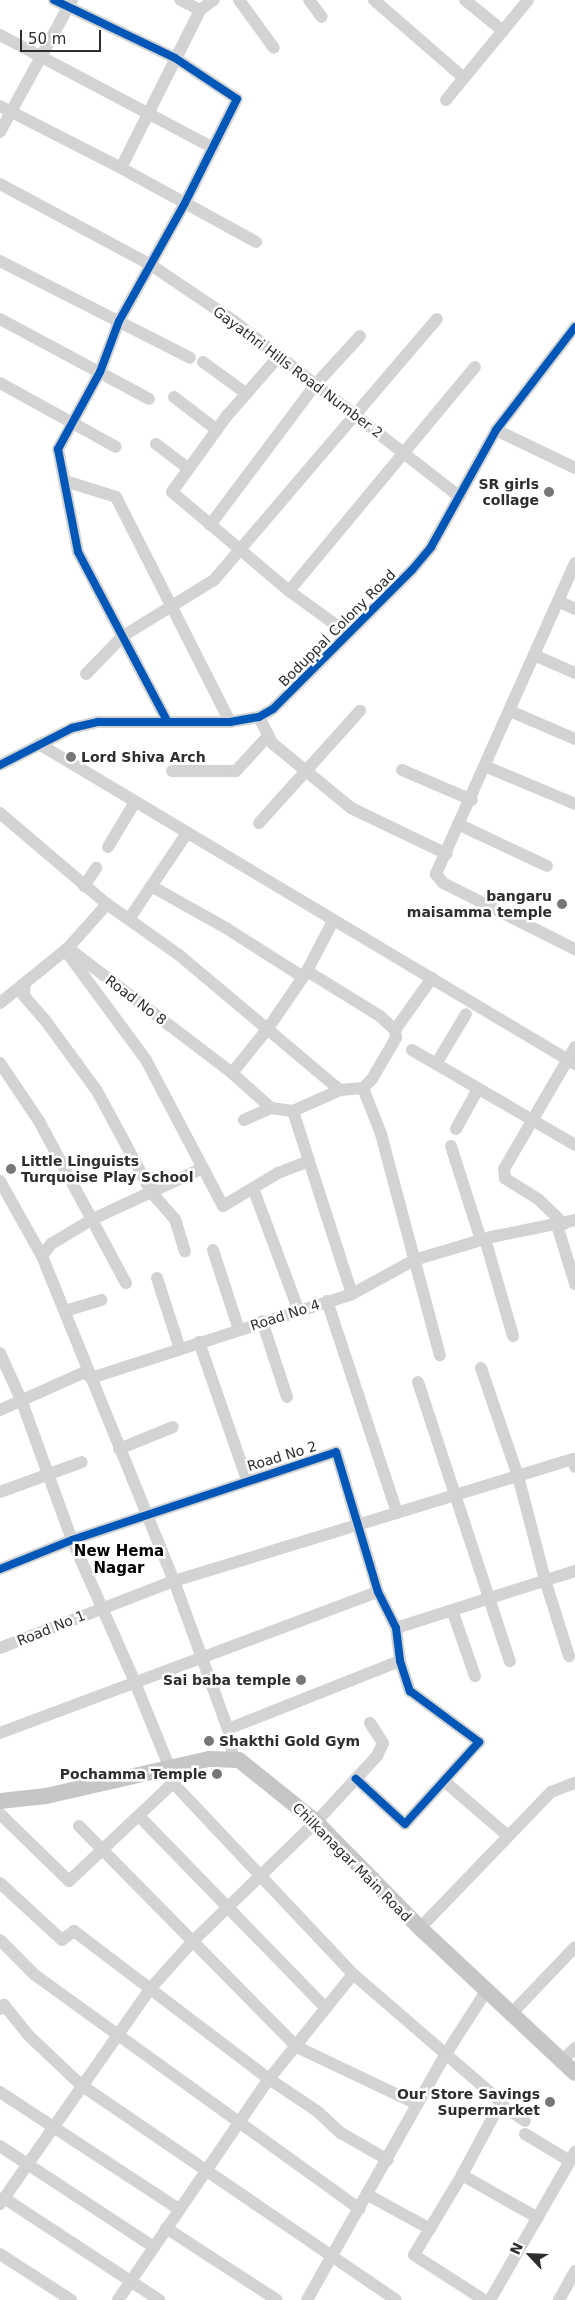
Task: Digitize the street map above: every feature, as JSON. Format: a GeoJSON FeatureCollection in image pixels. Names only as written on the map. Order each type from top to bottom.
{"type":"FeatureCollection","features":[{"type":"Feature","properties":{"kind":"main road"},"geometry":{"type":"LineString","coordinates":[[0,1801],[46,1796],[169,1766],[233,1758]]}},
{"type":"Feature","properties":{"kind":"main road","name":"Chilkanagar Main Road"},"geometry":{"type":"LineString","coordinates":[[233,1758],[245,1763],[316,1822],[420,1928],[575,2073]]}},
{"type":"Feature","properties":{"kind":"street"},"geometry":{"type":"LineString","coordinates":[[54,0],[71,4],[175,58],[237,99],[185,203],[119,321],[100,372],[58,449],[78,552],[167,720]]}},
{"type":"Feature","properties":{"kind":"street"},"geometry":{"type":"LineString","coordinates":[[180,0],[200,10]]}},
{"type":"Feature","properties":{"kind":"street"},"geometry":{"type":"LineString","coordinates":[[121,168],[200,10],[214,0]]}},
{"type":"Feature","properties":{"kind":"street"},"geometry":{"type":"LineString","coordinates":[[238,0],[274,48]]}},
{"type":"Feature","properties":{"kind":"street"},"geometry":{"type":"LineString","coordinates":[[309,0],[322,17]]}},
{"type":"Feature","properties":{"kind":"street"},"geometry":{"type":"LineString","coordinates":[[374,0],[464,78]]}},
{"type":"Feature","properties":{"kind":"street"},"geometry":{"type":"LineString","coordinates":[[465,0],[503,30]]}},
{"type":"Feature","properties":{"kind":"street"},"geometry":{"type":"LineString","coordinates":[[446,100],[528,0]]}},
{"type":"Feature","properties":{"kind":"street"},"geometry":{"type":"LineString","coordinates":[[0,132],[71,4]]}},
{"type":"Feature","properties":{"kind":"street"},"geometry":{"type":"LineString","coordinates":[[0,35],[147,115],[213,148]]}},
{"type":"Feature","properties":{"kind":"street"},"geometry":{"type":"LineString","coordinates":[[0,106],[121,168],[256,242]]}},
{"type":"Feature","properties":{"kind":"street","name":"Gayathri Hills Road Number 2"},"geometry":{"type":"LineString","coordinates":[[0,184],[151,265],[280,355],[353,416],[460,497]]}},
{"type":"Feature","properties":{"kind":"street"},"geometry":{"type":"LineString","coordinates":[[0,261],[190,358]]}},
{"type":"Feature","properties":{"kind":"street"},"geometry":{"type":"LineString","coordinates":[[0,319],[149,399]]}},
{"type":"Feature","properties":{"kind":"street"},"geometry":{"type":"LineString","coordinates":[[86,674],[123,636],[214,580],[241,551],[436,319]]}},
{"type":"Feature","properties":{"kind":"street","name":"Boduppal Colony Road"},"geometry":{"type":"LineString","coordinates":[[260,718],[302,682],[347,633],[412,570],[431,547],[496,430],[575,329]]}},
{"type":"Feature","properties":{"kind":"street"},"geometry":{"type":"LineString","coordinates":[[210,525],[316,384],[360,336]]}},
{"type":"Feature","properties":{"kind":"street"},"geometry":{"type":"LineString","coordinates":[[280,355],[217,430],[172,492],[289,590],[347,633]]}},
{"type":"Feature","properties":{"kind":"street"},"geometry":{"type":"LineString","coordinates":[[203,362],[247,394]]}},
{"type":"Feature","properties":{"kind":"street"},"geometry":{"type":"LineString","coordinates":[[289,590],[475,368]]}},
{"type":"Feature","properties":{"kind":"street"},"geometry":{"type":"LineString","coordinates":[[0,383],[116,447]]}},
{"type":"Feature","properties":{"kind":"street"},"geometry":{"type":"LineString","coordinates":[[174,397],[217,430]]}},
{"type":"Feature","properties":{"kind":"street"},"geometry":{"type":"LineString","coordinates":[[496,430],[575,468]]}},
{"type":"Feature","properties":{"kind":"street"},"geometry":{"type":"LineString","coordinates":[[156,444],[189,469]]}},
{"type":"Feature","properties":{"kind":"street"},"geometry":{"type":"LineString","coordinates":[[64,481],[116,497],[230,722]]}},
{"type":"Feature","properties":{"kind":"street"},"geometry":{"type":"LineString","coordinates":[[574,946],[438,880],[436,874],[487,767],[575,563]]}},
{"type":"Feature","properties":{"kind":"street"},"geometry":{"type":"LineString","coordinates":[[558,601],[575,609]]}},
{"type":"Feature","properties":{"kind":"street"},"geometry":{"type":"LineString","coordinates":[[534,655],[575,673]]}},
{"type":"Feature","properties":{"kind":"street"},"geometry":{"type":"LineString","coordinates":[[259,823],[360,711]]}},
{"type":"Feature","properties":{"kind":"street"},"geometry":{"type":"LineString","coordinates":[[510,711],[575,739]]}},
{"type":"Feature","properties":{"kind":"street"},"geometry":{"type":"LineString","coordinates":[[0,765],[72,728],[98,722],[167,720],[230,722],[260,718],[272,743],[351,808],[447,854]]}},
{"type":"Feature","properties":{"kind":"street"},"geometry":{"type":"LineString","coordinates":[[172,771],[236,771],[268,736]]}},
{"type":"Feature","properties":{"kind":"street"},"geometry":{"type":"LineString","coordinates":[[39,744],[572,1062]]}},
{"type":"Feature","properties":{"kind":"street"},"geometry":{"type":"LineString","coordinates":[[487,767],[575,804]]}},
{"type":"Feature","properties":{"kind":"street"},"geometry":{"type":"LineString","coordinates":[[402,770],[472,800]]}},
{"type":"Feature","properties":{"kind":"street"},"geometry":{"type":"LineString","coordinates":[[108,847],[135,802]]}},
{"type":"Feature","properties":{"kind":"street"},"geometry":{"type":"LineString","coordinates":[[0,813],[84,886],[269,1027],[340,1090]]}},
{"type":"Feature","properties":{"kind":"street"},"geometry":{"type":"LineString","coordinates":[[460,825],[547,866]]}},
{"type":"Feature","properties":{"kind":"street"},"geometry":{"type":"LineString","coordinates":[[129,919],[187,833]]}},
{"type":"Feature","properties":{"kind":"street"},"geometry":{"type":"LineString","coordinates":[[84,886],[96,868]]}},
{"type":"Feature","properties":{"kind":"street"},"geometry":{"type":"LineString","coordinates":[[151,886],[380,1016],[395,1030],[396,1038],[372,1079],[363,1088],[340,1090],[293,1111],[271,1108],[244,1120]]}},
{"type":"Feature","properties":{"kind":"street"},"geometry":{"type":"LineString","coordinates":[[0,1003],[66,949],[107,904]]}},
{"type":"Feature","properties":{"kind":"street"},"geometry":{"type":"LineString","coordinates":[[232,1073],[269,1027],[305,974],[333,921]]}},
{"type":"Feature","properties":{"kind":"street"},"geometry":{"type":"LineString","coordinates":[[66,949],[146,1060],[204,1168],[222,1206],[278,1173],[308,1162]]}},
{"type":"Feature","properties":{"kind":"street","name":"Road No 8"},"geometry":{"type":"LineString","coordinates":[[66,949],[232,1073],[271,1108]]}},
{"type":"Feature","properties":{"kind":"street"},"geometry":{"type":"LineString","coordinates":[[395,1030],[432,978]]}},
{"type":"Feature","properties":{"kind":"street"},"geometry":{"type":"LineString","coordinates":[[25,984],[24,996],[46,1020],[97,1090],[152,1192],[175,1219],[185,1252]]}},
{"type":"Feature","properties":{"kind":"street"},"geometry":{"type":"LineString","coordinates":[[436,1064],[466,1014]]}},
{"type":"Feature","properties":{"kind":"street"},"geometry":{"type":"LineString","coordinates":[[575,1047],[572,1062],[530,1120],[504,1169],[505,1178],[538,1199],[565,1223],[575,1284]]}},
{"type":"Feature","properties":{"kind":"street"},"geometry":{"type":"LineString","coordinates":[[412,1050],[575,1145]]}},
{"type":"Feature","properties":{"kind":"street"},"geometry":{"type":"LineString","coordinates":[[0,1064],[38,1121],[126,1282]]}},
{"type":"Feature","properties":{"kind":"street"},"geometry":{"type":"LineString","coordinates":[[363,1088],[381,1134],[440,1355]]}},
{"type":"Feature","properties":{"kind":"street"},"geometry":{"type":"LineString","coordinates":[[456,1129],[478,1089]]}},
{"type":"Feature","properties":{"kind":"street"},"geometry":{"type":"LineString","coordinates":[[293,1111],[352,1294]]}},
{"type":"Feature","properties":{"kind":"street"},"geometry":{"type":"LineString","coordinates":[[451,1146],[513,1336]]}},
{"type":"Feature","properties":{"kind":"street"},"geometry":{"type":"LineString","coordinates":[[42,1256],[51,1244],[93,1219],[204,1168]]}},
{"type":"Feature","properties":{"kind":"street"},"geometry":{"type":"LineString","coordinates":[[0,1181],[42,1256],[147,1514],[203,1655],[228,1729],[233,1758]]}},
{"type":"Feature","properties":{"kind":"street"},"geometry":{"type":"LineString","coordinates":[[253,1188],[298,1309]]}},
{"type":"Feature","properties":{"kind":"street","name":"Road No 4"},"geometry":{"type":"LineString","coordinates":[[0,1410],[22,1402],[32,1394],[85,1372],[91,1378],[298,1309],[352,1294],[414,1260],[483,1240],[565,1223]]}},
{"type":"Feature","properties":{"kind":"street"},"geometry":{"type":"LineString","coordinates":[[213,1250],[239,1330]]}},
{"type":"Feature","properties":{"kind":"street"},"geometry":{"type":"LineString","coordinates":[[157,1278],[180,1349]]}},
{"type":"Feature","properties":{"kind":"street"},"geometry":{"type":"LineString","coordinates":[[65,1311],[101,1300]]}},
{"type":"Feature","properties":{"kind":"street"},"geometry":{"type":"LineString","coordinates":[[327,1301],[397,1513]]}},
{"type":"Feature","properties":{"kind":"street"},"geometry":{"type":"LineString","coordinates":[[262,1322],[287,1397]]}},
{"type":"Feature","properties":{"kind":"street"},"geometry":{"type":"LineString","coordinates":[[199,1342],[247,1480]]}},
{"type":"Feature","properties":{"kind":"street"},"geometry":{"type":"LineString","coordinates":[[0,1353],[22,1402],[72,1540],[134,1680],[169,1766],[173,1783],[353,1974],[447,2052],[495,2096],[500,2104],[525,2128],[572,2157],[490,2300]]}},
{"type":"Feature","properties":{"kind":"street"},"geometry":{"type":"LineString","coordinates":[[481,1368],[518,1476],[545,1580],[569,1656]]}},
{"type":"Feature","properties":{"kind":"street"},"geometry":{"type":"LineString","coordinates":[[418,1382],[457,1494],[510,1661]]}},
{"type":"Feature","properties":{"kind":"street"},"geometry":{"type":"LineString","coordinates":[[119,1449],[173,1427]]}},
{"type":"Feature","properties":{"kind":"street","name":"Road No 2"},"geometry":{"type":"LineString","coordinates":[[0,1569],[72,1540],[247,1480],[336,1452],[360,1524],[378,1592],[396,1628],[400,1661],[410,1691],[479,1742],[444,1781]]}},
{"type":"Feature","properties":{"kind":"street","name":"Road No 1"},"geometry":{"type":"LineString","coordinates":[[0,1648],[102,1607],[174,1581],[572,1459],[575,1467]]}},
{"type":"Feature","properties":{"kind":"street"},"geometry":{"type":"LineString","coordinates":[[0,1492],[82,1462]]}},
{"type":"Feature","properties":{"kind":"street"},"geometry":{"type":"LineString","coordinates":[[396,1628],[575,1571]]}},
{"type":"Feature","properties":{"kind":"street"},"geometry":{"type":"LineString","coordinates":[[0,1733],[134,1680],[378,1592]]}},
{"type":"Feature","properties":{"kind":"street"},"geometry":{"type":"LineString","coordinates":[[452,1610],[475,1676]]}},
{"type":"Feature","properties":{"kind":"street"},"geometry":{"type":"LineString","coordinates":[[228,1729],[400,1661]]}},
{"type":"Feature","properties":{"kind":"street"},"geometry":{"type":"LineString","coordinates":[[160,2300],[1,2201],[80,2085],[150,1989],[192,1942],[316,1822],[377,1756],[383,1743],[370,1723]]}},
{"type":"Feature","properties":{"kind":"street"},"geometry":{"type":"LineString","coordinates":[[356,1779],[405,1824],[444,1781],[508,1836]]}},
{"type":"Feature","properties":{"kind":"street"},"geometry":{"type":"LineString","coordinates":[[0,1814],[69,1881],[173,1783]]}},
{"type":"Feature","properties":{"kind":"street"},"geometry":{"type":"LineString","coordinates":[[420,1928],[551,1792],[575,1783]]}},
{"type":"Feature","properties":{"kind":"street"},"geometry":{"type":"LineString","coordinates":[[139,1816],[326,2008]]}},
{"type":"Feature","properties":{"kind":"street"},"geometry":{"type":"LineString","coordinates":[[79,1826],[297,2047],[417,2104]]}},
{"type":"Feature","properties":{"kind":"street"},"geometry":{"type":"LineString","coordinates":[[0,1883],[62,1940],[74,1931],[269,2079],[317,2111],[341,2133],[388,2160]]}},
{"type":"Feature","properties":{"kind":"street"},"geometry":{"type":"LineString","coordinates":[[0,1940],[35,1974],[119,2034],[240,2125],[360,2209]]}},
{"type":"Feature","properties":{"kind":"street"},"geometry":{"type":"LineString","coordinates":[[512,2013],[575,1947]]}},
{"type":"Feature","properties":{"kind":"street"},"geometry":{"type":"LineString","coordinates":[[118,2300],[129,2281],[206,2170],[240,2125],[269,2079],[297,2047],[353,1974]]}},
{"type":"Feature","properties":{"kind":"street"},"geometry":{"type":"LineString","coordinates":[[307,2300],[388,2160],[447,2052],[487,1990]]}},
{"type":"Feature","properties":{"kind":"street"},"geometry":{"type":"LineString","coordinates":[[1,2004],[28,2035],[80,2085],[333,2255],[396,2300]]}},
{"type":"Feature","properties":{"kind":"street"},"geometry":{"type":"LineString","coordinates":[[563,2060],[575,2048]]}},
{"type":"Feature","properties":{"kind":"street"},"geometry":{"type":"LineString","coordinates":[[0,2092],[179,2209]]}},
{"type":"Feature","properties":{"kind":"street"},"geometry":{"type":"LineString","coordinates":[[484,2300],[414,2255],[462,2175],[500,2104]]}},
{"type":"Feature","properties":{"kind":"street"},"geometry":{"type":"LineString","coordinates":[[0,2146],[154,2247]]}},
{"type":"Feature","properties":{"kind":"street"},"geometry":{"type":"LineString","coordinates":[[462,2175],[538,2218]]}},
{"type":"Feature","properties":{"kind":"street"},"geometry":{"type":"LineString","coordinates":[[368,2195],[430,2229]]}},
{"type":"Feature","properties":{"kind":"street"},"geometry":{"type":"LineString","coordinates":[[166,2228],[277,2300]]}},
{"type":"Feature","properties":{"kind":"street"},"geometry":{"type":"LineString","coordinates":[[0,2254],[70,2300]]}},
{"type":"Feature","properties":{"kind":"street"},"geometry":{"type":"LineString","coordinates":[[559,2300],[575,2271]]}},
{"type":"Feature","properties":{"kind":"cycle path"},"geometry":{"type":"LineString","coordinates":[[54,0],[175,58],[237,99],[185,203],[119,321],[100,372],[58,449],[78,552],[167,721]]}},
{"type":"Feature","properties":{"kind":"cycle path"},"geometry":{"type":"LineString","coordinates":[[0,765],[72,728],[98,722],[230,722],[259,717],[273,709],[412,570],[431,547],[496,430],[575,327]]}},
{"type":"Feature","properties":{"kind":"cycle path"},"geometry":{"type":"LineString","coordinates":[[0,1569],[72,1540],[336,1452],[378,1592],[396,1628],[400,1661],[410,1691],[479,1742],[405,1824],[356,1779]]}},
{"type":"Feature","properties":{"kind":"place","name":"SR girls collage"},"geometry":{"type":"Point","coordinates":[549,492]}},
{"type":"Feature","properties":{"kind":"place","name":"Lord Shiva Arch"},"geometry":{"type":"Point","coordinates":[71,757]}},
{"type":"Feature","properties":{"kind":"place","name":"bangaru maisamma temple"},"geometry":{"type":"Point","coordinates":[562,904]}},
{"type":"Feature","properties":{"kind":"place","name":"Little Linguists Turquoise Play School"},"geometry":{"type":"Point","coordinates":[11,1169]}},
{"type":"Feature","properties":{"kind":"place","name":"Sai baba temple"},"geometry":{"type":"Point","coordinates":[301,1680]}},
{"type":"Feature","properties":{"kind":"place","name":"Shakthi Gold Gym"},"geometry":{"type":"Point","coordinates":[209,1741]}},
{"type":"Feature","properties":{"kind":"place","name":"Pochamma Temple"},"geometry":{"type":"Point","coordinates":[217,1774]}},
{"type":"Feature","properties":{"kind":"place","name":"Our Store Savings Supermarket"},"geometry":{"type":"Point","coordinates":[550,2102]}},
{"type":"Feature","properties":{"kind":"district","name":"New Hema Nagar"},"geometry":{"type":"Point","coordinates":[119,1560]}}]}
